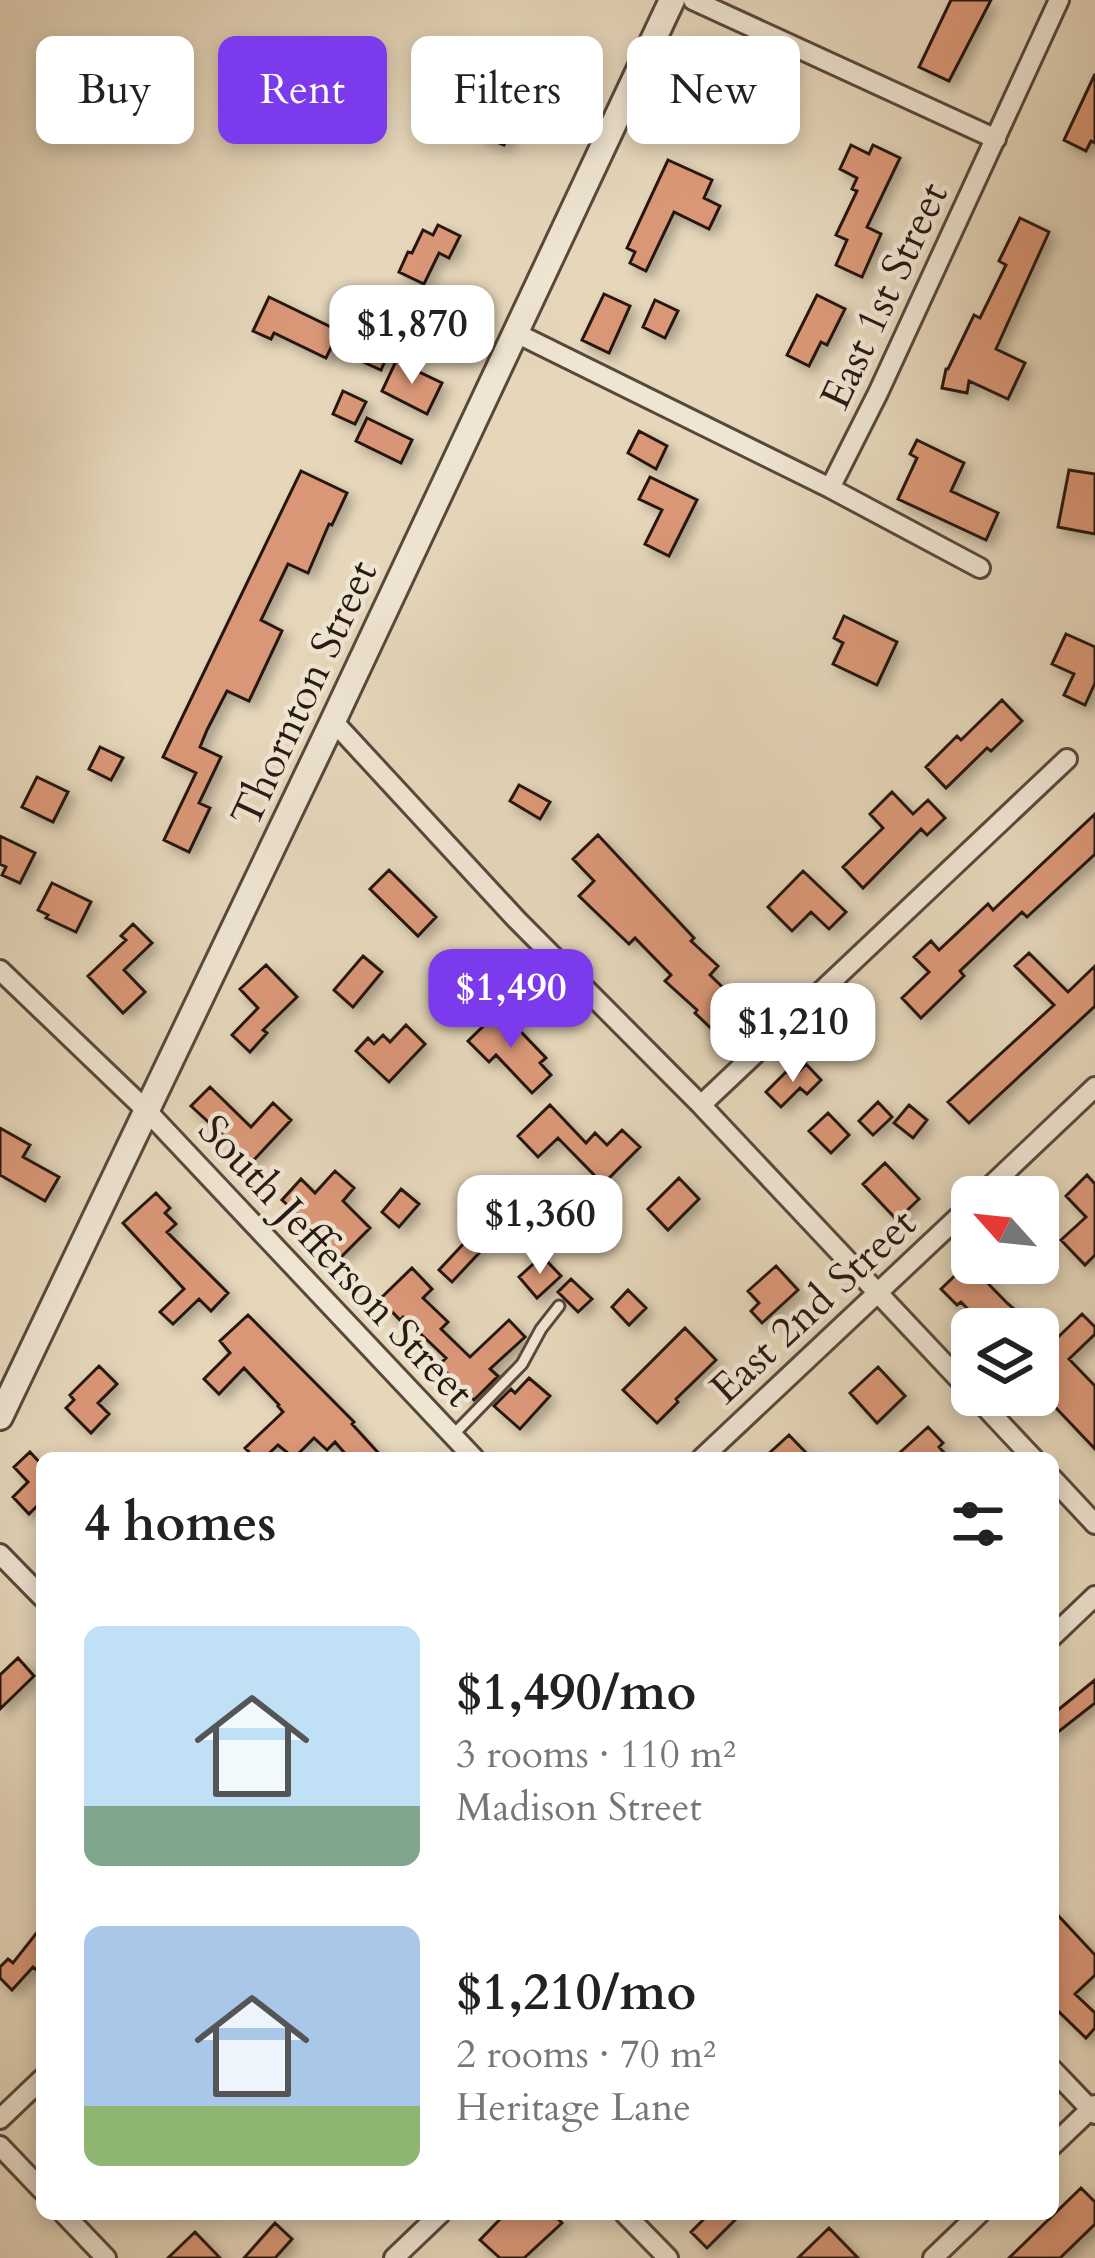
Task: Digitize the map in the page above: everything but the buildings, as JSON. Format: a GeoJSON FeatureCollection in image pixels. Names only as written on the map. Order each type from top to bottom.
{"type":"FeatureCollection","features":[{"type":"Feature","properties":{"kind":"street","name":"East 1st Street"},"geometry":{"type":"LineString","coordinates":[[830,488],[1059,0]]}},
{"type":"Feature","properties":{"kind":"street"},"geometry":{"type":"LineString","coordinates":[[672,1],[996,139]]}},
{"type":"Feature","properties":{"kind":"street","name":"Thornton Street"},"geometry":{"type":"LineString","coordinates":[[0,1417],[672,1]]}},
{"type":"Feature","properties":{"kind":"street"},"geometry":{"type":"LineString","coordinates":[[516,333],[980,568]]}},
{"type":"Feature","properties":{"kind":"street"},"geometry":{"type":"LineString","coordinates":[[333,721],[517,920],[951,1371]]}},
{"type":"Feature","properties":{"kind":"street"},"geometry":{"type":"LineString","coordinates":[[700,1105],[1066,759]]}},
{"type":"Feature","properties":{"kind":"street","name":"South Jefferson Street"},"geometry":{"type":"LineString","coordinates":[[0,970],[147,1111],[469,1452]]}},
{"type":"Feature","properties":{"kind":"street"},"geometry":{"type":"LineString","coordinates":[[1001,1176],[1095,1087]]}},
{"type":"Feature","properties":{"kind":"street","name":"East 2nd Street"},"geometry":{"type":"LineString","coordinates":[[708,1452],[951,1224]]}},
{"type":"Feature","properties":{"kind":"street"},"geometry":{"type":"LineString","coordinates":[[994,1416],[1027,1452]]}},
{"type":"Feature","properties":{"kind":"street"},"geometry":{"type":"LineString","coordinates":[[1059,1485],[1095,1524]]}},
{"type":"Feature","properties":{"kind":"street"},"geometry":{"type":"LineString","coordinates":[[0,1554],[36,1591]]}},
{"type":"Feature","properties":{"kind":"street"},"geometry":{"type":"LineString","coordinates":[[1059,1630],[1095,1596]]}},
{"type":"Feature","properties":{"kind":"street"},"geometry":{"type":"LineString","coordinates":[[1059,2076],[1093,2110],[1059,2139]]}},
{"type":"Feature","properties":{"kind":"street"},"geometry":{"type":"LineString","coordinates":[[0,2119],[36,2085]]}},
{"type":"Feature","properties":{"kind":"street"},"geometry":{"type":"LineString","coordinates":[[0,2146],[36,2184]]}},
{"type":"Feature","properties":{"kind":"street"},"geometry":{"type":"LineString","coordinates":[[70,2220],[106,2258]]}},
{"type":"Feature","properties":{"kind":"street"},"geometry":{"type":"LineString","coordinates":[[394,2258],[434,2220]]}},
{"type":"Feature","properties":{"kind":"street"},"geometry":{"type":"LineString","coordinates":[[631,2220],[668,2258]]}},
{"type":"Feature","properties":{"kind":"street"},"geometry":{"type":"LineString","coordinates":[[933,2258],[973,2220]]}},
{"type":"Feature","properties":{"kind":"lane"},"geometry":{"type":"LineString","coordinates":[[453,1435],[522,1364],[559,1306]]}}]}
